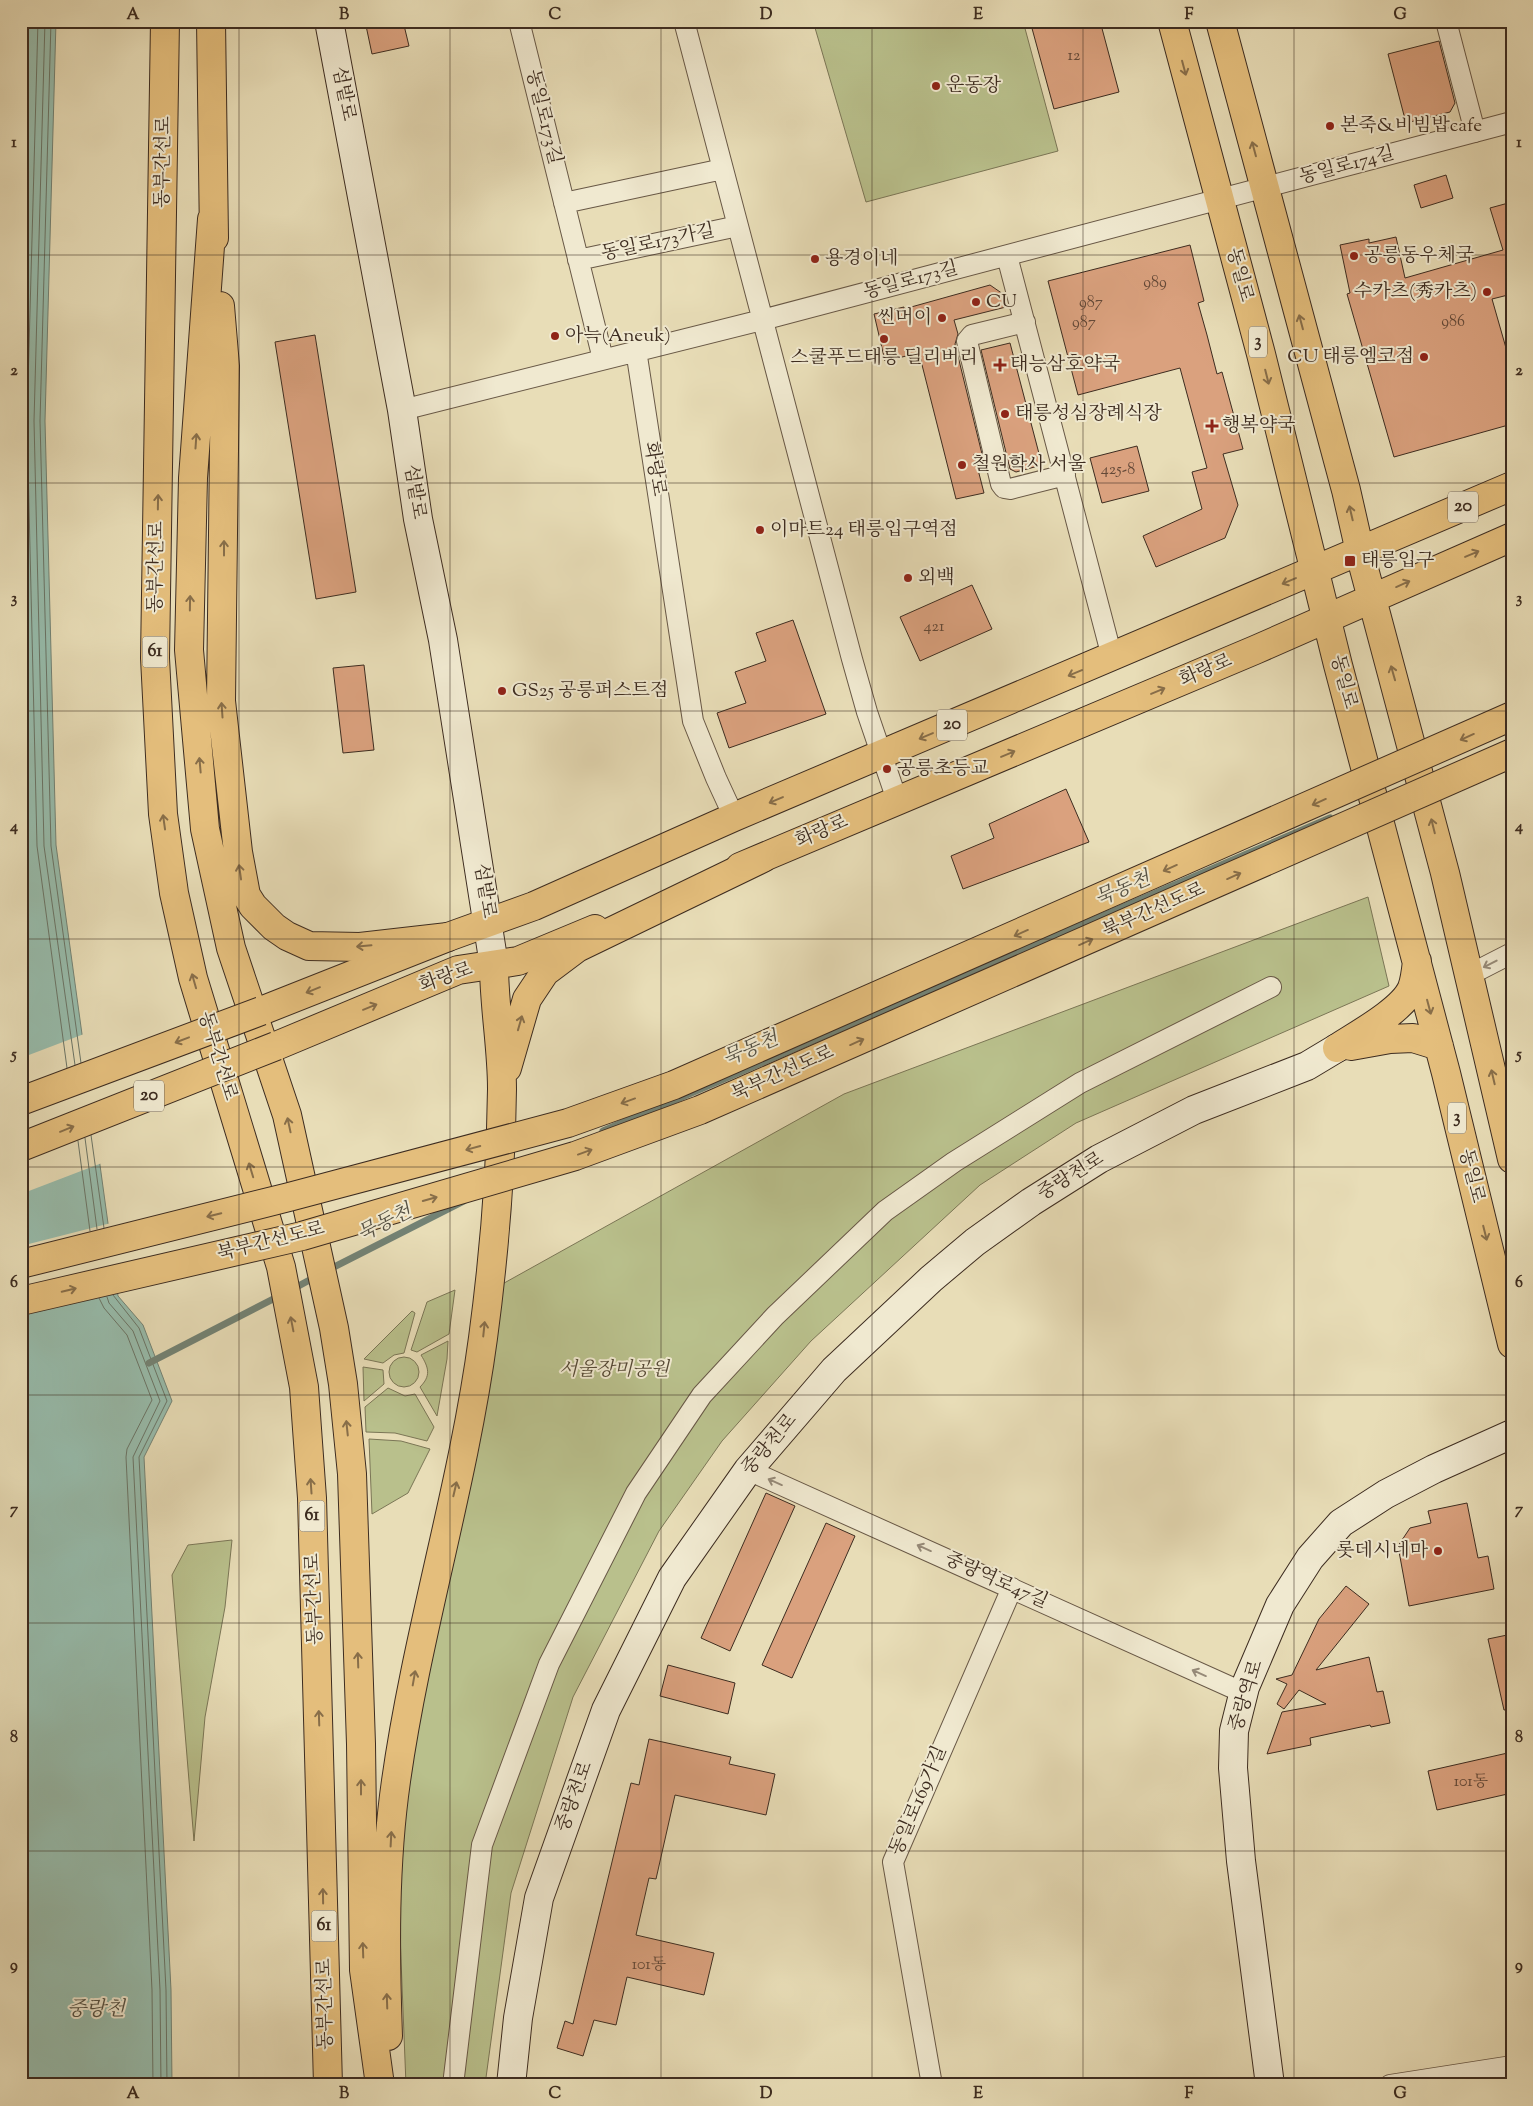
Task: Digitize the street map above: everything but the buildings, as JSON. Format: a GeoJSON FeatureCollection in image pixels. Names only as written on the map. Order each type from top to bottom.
{"type":"FeatureCollection","features":[{"type":"Feature","properties":{"kind":"main road","name":"동부간선로"},"geometry":{"type":"LineString","coordinates":[[164,21],[155,658],[163,814],[174,894],[193,978],[281,1267],[304,1396],[312,1498],[328,2085]]}},
{"type":"Feature","properties":{"kind":"main road"},"geometry":{"type":"LineString","coordinates":[[211,21],[212,219],[224,366],[221,701],[238,852],[246,895],[253,906],[274,927],[287,936],[309,946],[360,946],[448,937]]}},
{"type":"Feature","properties":{"kind":"main road","name":"섬밭로"},"geometry":{"type":"LineString","coordinates":[[329,21],[402,410],[418,519],[443,640],[489,922],[494,964]]}},
{"type":"Feature","properties":{"kind":"main road","name":"동일로"},"geometry":{"type":"LineString","coordinates":[[1172,21],[1261,354],[1327,618],[1439,1046],[1512,1344]]}},
{"type":"Feature","properties":{"kind":"main road"},"geometry":{"type":"LineString","coordinates":[[1220,21],[1346,490],[1360,551],[1445,873],[1512,1159]]}},
{"type":"Feature","properties":{"kind":"main road"},"geometry":{"type":"LineString","coordinates":[[212,219],[193,478],[189,650],[205,829],[231,948],[287,1115],[334,1328],[352,1474],[361,1744],[364,1970],[380,2085]]}},
{"type":"Feature","properties":{"kind":"main road","name":"화랑로"},"geometry":{"type":"LineString","coordinates":[[21,1101],[261,1011],[448,937],[534,906],[734,817],[1512,486]]}},
{"type":"Feature","properties":{"kind":"main road","name":"화랑로"},"geometry":{"type":"LineString","coordinates":[[21,1147],[276,1046],[458,970],[525,958],[1327,618],[1512,537]]}},
{"type":"Feature","properties":{"kind":"main road","name":"북부간선도로"},"geometry":{"type":"LineString","coordinates":[[21,1264],[289,1197],[568,1122],[665,1088],[1512,716]]}},
{"type":"Feature","properties":{"kind":"main road","name":"북부간선도로"},"geometry":{"type":"LineString","coordinates":[[21,1301],[302,1236],[575,1156],[664,1124],[1023,969],[1512,753]]}},
{"type":"Feature","properties":{"kind":"main road"},"geometry":{"type":"LineString","coordinates":[[502,1087],[526,999],[544,972],[577,948],[763,858]]}},
{"type":"Feature","properties":{"kind":"main road"},"geometry":{"type":"LineString","coordinates":[[1337,1048],[1383,1018],[1404,1000],[1412,989],[1417,961]]}},
{"type":"Feature","properties":{"kind":"main road"},"geometry":{"type":"LineString","coordinates":[[390,2085],[386,1967],[392,1826],[396,1782],[418,1658],[469,1426],[483,1338],[500,1163],[502,1087],[494,1000],[494,964]]}},
{"type":"Feature","properties":{"kind":"main road"},"geometry":{"type":"LineString","coordinates":[[1337,1048],[1390,1039],[1413,1038],[1439,1046]]}},
{"type":"Feature","properties":{"kind":"main road","name":"중랑천로"},"geometry":{"type":"LineString","coordinates":[[511,2085],[518,2018],[539,1898],[606,1710],[672,1578],[748,1470],[834,1370],[931,1279],[999,1225],[1099,1159],[1194,1110],[1307,1066],[1337,1048]]}},
{"type":"Feature","properties":{"kind":"main road","name":"중랑역로"},"geometry":{"type":"LineString","coordinates":[[1270,2085],[1241,1861],[1234,1787],[1234,1731],[1244,1693],[1280,1605],[1310,1558],[1341,1523],[1386,1494],[1434,1469],[1512,1434]]}},
{"type":"Feature","properties":{"kind":"street","name":"동일로173길"},"geometry":{"type":"LineString","coordinates":[[519,21],[603,359]]}},
{"type":"Feature","properties":{"kind":"street","name":"동일로173가길"},"geometry":{"type":"LineString","coordinates":[[684,21],[762,320]]}},
{"type":"Feature","properties":{"kind":"street"},"geometry":{"type":"LineString","coordinates":[[1446,21],[1475,132]]}},
{"type":"Feature","properties":{"kind":"street","name":"동일로174길"},"geometry":{"type":"LineString","coordinates":[[1219,201],[1512,122]]}},
{"type":"Feature","properties":{"kind":"street"},"geometry":{"type":"LineString","coordinates":[[564,203],[723,169]]}},
{"type":"Feature","properties":{"kind":"street","name":"동일로173길"},"geometry":{"type":"LineString","coordinates":[[402,410],[762,320],[1219,201]]}},
{"type":"Feature","properties":{"kind":"street","name":"동일로173가길"},"geometry":{"type":"LineString","coordinates":[[578,260],[738,226]]}},
{"type":"Feature","properties":{"kind":"street"},"geometry":{"type":"LineString","coordinates":[[1007,256],[1112,657]]}},
{"type":"Feature","properties":{"kind":"street"},"geometry":{"type":"LineString","coordinates":[[762,320],[852,659],[897,800]]}},
{"type":"Feature","properties":{"kind":"street"},"geometry":{"type":"LineString","coordinates":[[1025,322],[972,335],[967,341],[1001,484],[1004,488],[1010,488],[1065,475]]}},
{"type":"Feature","properties":{"kind":"street","name":"화랑로"},"geometry":{"type":"LineString","coordinates":[[636,350],[693,721],[734,817]]}},
{"type":"Feature","properties":{"kind":"street"},"geometry":{"type":"LineString","coordinates":[[1469,975],[1512,953]]}},
{"type":"Feature","properties":{"kind":"street"},"geometry":{"type":"LineString","coordinates":[[453,2085],[482,1846],[550,1664],[636,1493],[702,1395],[775,1316],[885,1212],[954,1162],[1080,1083],[1271,987]]}},
{"type":"Feature","properties":{"kind":"street","name":"중랑역로47길"},"geometry":{"type":"LineString","coordinates":[[748,1470],[1244,1693]]}},
{"type":"Feature","properties":{"kind":"street","name":"동일로169가길"},"geometry":{"type":"LineString","coordinates":[[932,2085],[893,1862],[1012,1588]]}},
{"type":"Feature","properties":{"kind":"street"},"geometry":{"type":"LineString","coordinates":[[1390,2085],[1512,2066]]}},
{"type":"Feature","properties":{"kind":"green space","name":"운동장"},"geometry":{"type":"Polygon","coordinates":[[[813,21],[1023,21],[1058,151],[866,202],[813,21]]]}},
{"type":"Feature","properties":{"kind":"green space","name":"서울장미공원"},"geometry":{"type":"Polygon","coordinates":[[[1368,897],[1389,986],[1076,1123],[980,1185],[811,1341],[722,1441],[659,1531],[573,1697],[511,1893],[485,2085],[406,2085],[398,1884],[403,1799],[497,1287],[844,1094],[1368,897]]]}},
{"type":"Feature","properties":{"kind":"green space"},"geometry":{"type":"Polygon","coordinates":[[[455,1290],[449,1334],[417,1352],[411,1350],[427,1302],[455,1290]]]}},
{"type":"Feature","properties":{"kind":"green space"},"geometry":{"type":"Polygon","coordinates":[[[412,1311],[415,1313],[404,1353],[394,1355],[383,1363],[364,1359],[412,1311]]]}},
{"type":"Feature","properties":{"kind":"green space"},"geometry":{"type":"Polygon","coordinates":[[[448,1341],[447,1359],[437,1416],[420,1387],[424,1383],[428,1372],[421,1355],[448,1341]]]}},
{"type":"Feature","properties":{"kind":"green space"},"geometry":{"type":"Polygon","coordinates":[[[404,1357],[410,1358],[418,1366],[418,1378],[410,1386],[404,1387],[398,1386],[390,1378],[389,1372],[390,1366],[398,1358],[404,1357]]]}},
{"type":"Feature","properties":{"kind":"green space"},"geometry":{"type":"Polygon","coordinates":[[[363,1367],[383,1370],[384,1384],[364,1401],[363,1367]]]}},
{"type":"Feature","properties":{"kind":"green space"},"geometry":{"type":"Polygon","coordinates":[[[388,1388],[405,1396],[415,1394],[434,1427],[427,1441],[395,1433],[366,1432],[365,1407],[388,1388]]]}},
{"type":"Feature","properties":{"kind":"green space"},"geometry":{"type":"Polygon","coordinates":[[[369,1439],[401,1441],[430,1449],[408,1493],[372,1514],[369,1439]]]}},
{"type":"Feature","properties":{"kind":"green space"},"geometry":{"type":"Polygon","coordinates":[[[232,1540],[225,1607],[205,1717],[194,1841],[172,1575],[188,1545],[232,1540]]]}},
{"type":"Feature","properties":{"kind":"water","name":"중랑천"},"geometry":{"type":"Polygon","coordinates":[[[21,21],[56,21],[45,421],[56,845],[118,1296],[143,1325],[172,1401],[144,1457],[171,1990],[172,2085],[21,2085],[21,21]]]}},
{"type":"Feature","properties":{"kind":"pier"},"geometry":{"type":"Polygon","coordinates":[[[84,1034],[102,1163],[21,1194],[21,1058],[84,1034]]]}},
{"type":"Feature","properties":{"kind":"pier"},"geometry":{"type":"Polygon","coordinates":[[[111,1223],[119,1286],[21,1312],[21,1246],[111,1223]]]}},
{"type":"Feature","properties":{"kind":"waterway","name":"묵동천"},"geometry":{"type":"LineString","coordinates":[[603,1131],[1330,818]]}},
{"type":"Feature","properties":{"kind":"waterway","name":"묵동천"},"geometry":{"type":"LineString","coordinates":[[326,1271],[464,1201]]}},
{"type":"Feature","properties":{"kind":"waterway","name":"묵동천"},"geometry":{"type":"LineString","coordinates":[[291,1290],[317,1276]]}},
{"type":"Feature","properties":{"kind":"waterway","name":"묵동천"},"geometry":{"type":"LineString","coordinates":[[149,1363],[281,1295]]}},
{"type":"Feature","properties":{"kind":"place","name":"운동장"},"geometry":{"type":"Point","coordinates":[936,86]}},
{"type":"Feature","properties":{"kind":"place","name":"본죽&비빔밥cafe"},"geometry":{"type":"Point","coordinates":[1330,126]}},
{"type":"Feature","properties":{"kind":"place","name":"공릉동우체국"},"geometry":{"type":"Point","coordinates":[1354,256]}},
{"type":"Feature","properties":{"kind":"place","name":"용경이네"},"geometry":{"type":"Point","coordinates":[815,259]}},
{"type":"Feature","properties":{"kind":"place","name":"수카츠(秀카츠)"},"geometry":{"type":"Point","coordinates":[1487,292]}},
{"type":"Feature","properties":{"kind":"place","name":"CU"},"geometry":{"type":"Point","coordinates":[976,302]}},
{"type":"Feature","properties":{"kind":"place","name":"씬머이"},"geometry":{"type":"Point","coordinates":[942,318]}},
{"type":"Feature","properties":{"kind":"place","name":"아늑(Aneuk)"},"geometry":{"type":"Point","coordinates":[555,336]}},
{"type":"Feature","properties":{"kind":"place","name":"스쿨푸드태릉 딜리버리"},"geometry":{"type":"Point","coordinates":[884,339]}},
{"type":"Feature","properties":{"kind":"place","name":"CU 태릉엠코점"},"geometry":{"type":"Point","coordinates":[1424,357]}},
{"type":"Feature","properties":{"kind":"place","name":"태능삼호약국"},"geometry":{"type":"Point","coordinates":[1000,365]}},
{"type":"Feature","properties":{"kind":"place","name":"태릉성심장례식장"},"geometry":{"type":"Point","coordinates":[1005,414]}},
{"type":"Feature","properties":{"kind":"place","name":"행복약국"},"geometry":{"type":"Point","coordinates":[1212,426]}},
{"type":"Feature","properties":{"kind":"place","name":"철원학사 서울"},"geometry":{"type":"Point","coordinates":[962,465]}},
{"type":"Feature","properties":{"kind":"place","name":"이마트24 태릉입구역점"},"geometry":{"type":"Point","coordinates":[760,530]}},
{"type":"Feature","properties":{"kind":"place","name":"태릉입구"},"geometry":{"type":"Point","coordinates":[1350,561]}},
{"type":"Feature","properties":{"kind":"place","name":"외백"},"geometry":{"type":"Point","coordinates":[908,578]}},
{"type":"Feature","properties":{"kind":"place","name":"GS25 공릉퍼스트점"},"geometry":{"type":"Point","coordinates":[502,691]}},
{"type":"Feature","properties":{"kind":"place","name":"공릉초등교"},"geometry":{"type":"Point","coordinates":[887,769]}},
{"type":"Feature","properties":{"kind":"place","name":"롯데시네마"},"geometry":{"type":"Point","coordinates":[1438,1551]}}]}
